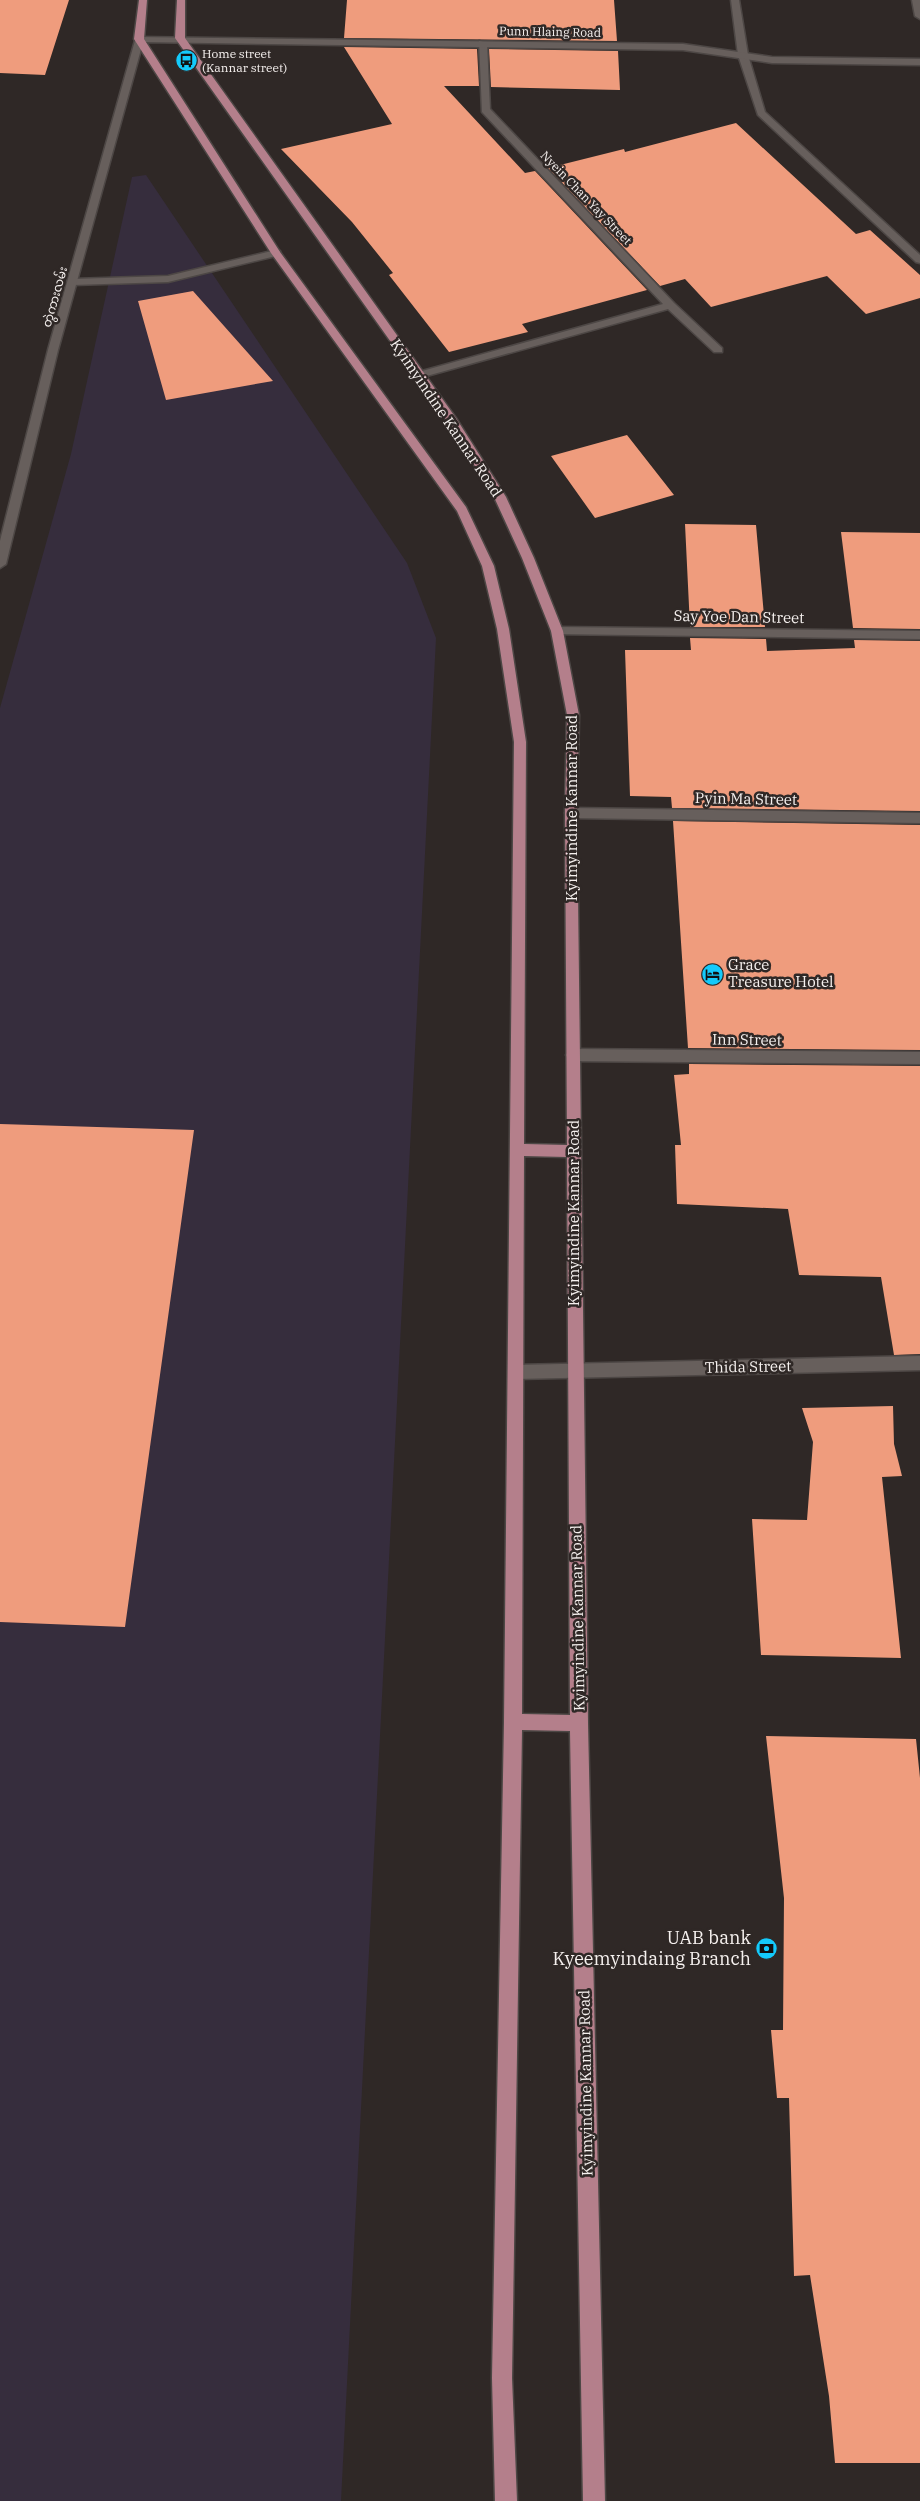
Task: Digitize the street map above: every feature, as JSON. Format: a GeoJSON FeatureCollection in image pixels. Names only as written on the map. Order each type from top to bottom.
{"type":"FeatureCollection","features":[{"type":"Feature","properties":{"kind":"main road"},"geometry":{"type":"LineString","coordinates":[[143,0],[139,39],[276,253],[462,510],[488,566],[503,629],[520,742],[513,1722],[502,2378],[506,2501]]}},
{"type":"Feature","properties":{"kind":"main road"},"geometry":{"type":"LineString","coordinates":[[180,38],[182,0]]}},
{"type":"Feature","properties":{"kind":"main road","name":"Kyimyindine Kannar Road"},"geometry":{"type":"LineString","coordinates":[[180,38],[452,420],[500,497],[528,558],[557,631],[573,716],[571,812],[579,1723],[594,2501]]}},
{"type":"Feature","properties":{"kind":"main road"},"geometry":{"type":"LineString","coordinates":[[518,1150],[574,1151]]}},
{"type":"Feature","properties":{"kind":"main road"},"geometry":{"type":"LineString","coordinates":[[513,1722],[579,1723]]}},
{"type":"Feature","properties":{"kind":"street"},"geometry":{"type":"LineString","coordinates":[[735,0],[744,55],[761,114],[920,260]]}},
{"type":"Feature","properties":{"kind":"street"},"geometry":{"type":"LineString","coordinates":[[916,0],[920,16]]}},
{"type":"Feature","properties":{"kind":"street"},"geometry":{"type":"LineString","coordinates":[[139,39],[180,38]]}},
{"type":"Feature","properties":{"kind":"street","name":"Punn Hlaing Road"},"geometry":{"type":"LineString","coordinates":[[180,38],[683,47],[772,60],[920,62]]}},
{"type":"Feature","properties":{"kind":"street","name":"တွဲကားလမ်း"},"geometry":{"type":"LineString","coordinates":[[0,564],[53,350],[139,39]]}},
{"type":"Feature","properties":{"kind":"street","name":"Nyein Chan Yay Street"},"geometry":{"type":"LineString","coordinates":[[482,43],[485,110],[670,305],[718,350]]}},
{"type":"Feature","properties":{"kind":"street"},"geometry":{"type":"LineString","coordinates":[[73,282],[168,279],[276,253]]}},
{"type":"Feature","properties":{"kind":"street"},"geometry":{"type":"LineString","coordinates":[[419,375],[670,305]]}},
{"type":"Feature","properties":{"kind":"street","name":"Say Yoe Dan Street"},"geometry":{"type":"LineString","coordinates":[[557,631],[920,635]]}},
{"type":"Feature","properties":{"kind":"street","name":"Pyin Ma Street"},"geometry":{"type":"LineString","coordinates":[[571,812],[920,818]]}},
{"type":"Feature","properties":{"kind":"street","name":"Inn Street"},"geometry":{"type":"LineString","coordinates":[[573,1055],[920,1058]]}},
{"type":"Feature","properties":{"kind":"street","name":"Thida Street"},"geometry":{"type":"LineString","coordinates":[[516,1372],[920,1363]]}},
{"type":"Feature","properties":{"kind":"shaded area"},"geometry":{"type":"Polygon","coordinates":[[[146,175],[407,563],[436,638],[341,2501],[0,2501],[0,708],[71,454],[132,177],[146,175]]]}},
{"type":"Feature","properties":{"kind":"building"},"geometry":{"type":"Polygon","coordinates":[[[0,0],[69,0],[45,75],[0,73],[0,0]]]}},
{"type":"Feature","properties":{"kind":"building"},"geometry":{"type":"Polygon","coordinates":[[[347,0],[614,0],[617,41],[344,38],[347,0]]]}},
{"type":"Feature","properties":{"kind":"building"},"geometry":{"type":"Polygon","coordinates":[[[344,47],[477,49],[479,86],[444,86],[525,173],[535,171],[647,290],[522,324],[528,332],[449,352],[389,275],[393,273],[352,222],[281,149],[392,124],[344,47]]]}},
{"type":"Feature","properties":{"kind":"building"},"geometry":{"type":"Polygon","coordinates":[[[489,49],[618,51],[620,90],[491,87],[489,49]]]}},
{"type":"Feature","properties":{"kind":"building"},"geometry":{"type":"Polygon","coordinates":[[[736,123],[856,234],[870,230],[920,275],[920,298],[866,314],[827,276],[711,307],[685,279],[660,286],[548,168],[624,149],[625,152],[736,123]]]}},
{"type":"Feature","properties":{"kind":"building"},"geometry":{"type":"Polygon","coordinates":[[[193,291],[273,381],[166,400],[138,301],[193,291]]]}},
{"type":"Feature","properties":{"kind":"building"},"geometry":{"type":"Polygon","coordinates":[[[627,435],[674,495],[595,518],[551,456],[627,435]]]}},
{"type":"Feature","properties":{"kind":"building"},"geometry":{"type":"Polygon","coordinates":[[[685,524],[756,525],[765,627],[690,627],[685,524]]]}},
{"type":"Feature","properties":{"kind":"building"},"geometry":{"type":"Polygon","coordinates":[[[841,532],[920,533],[920,629],[853,628],[841,532]]]}},
{"type":"Feature","properties":{"kind":"building"},"geometry":{"type":"Polygon","coordinates":[[[690,638],[766,639],[767,651],[855,648],[854,640],[920,641],[920,811],[672,808],[671,797],[630,796],[625,650],[691,650],[690,638]]]}},
{"type":"Feature","properties":{"kind":"building"},"geometry":{"type":"Polygon","coordinates":[[[673,821],[920,825],[920,1050],[688,1048],[673,821]]]}},
{"type":"Feature","properties":{"kind":"building"},"geometry":{"type":"Polygon","coordinates":[[[689,1064],[920,1066],[920,1354],[894,1355],[881,1277],[799,1275],[788,1209],[677,1204],[675,1145],[681,1145],[674,1075],[689,1074],[689,1064]]]}},
{"type":"Feature","properties":{"kind":"building"},"geometry":{"type":"Polygon","coordinates":[[[0,1124],[194,1130],[125,1627],[0,1622],[0,1124]]]}},
{"type":"Feature","properties":{"kind":"building"},"geometry":{"type":"Polygon","coordinates":[[[893,1406],[894,1444],[902,1476],[882,1477],[901,1658],[761,1655],[752,1519],[807,1520],[813,1442],[802,1408],[893,1406]]]}},
{"type":"Feature","properties":{"kind":"building"},"geometry":{"type":"Polygon","coordinates":[[[766,1736],[916,1739],[920,1778],[920,2463],[835,2463],[829,2396],[810,2275],[794,2276],[789,2098],[777,2098],[771,2030],[783,2030],[784,1898],[766,1736]]]}},
{"type":"Feature","properties":{"kind":"place","name":"Home street (Kannar street)"},"geometry":{"type":"Point","coordinates":[186,61]}},
{"type":"Feature","properties":{"kind":"place","name":"Grace Treasure Hotel"},"geometry":{"type":"Point","coordinates":[712,974]}},
{"type":"Feature","properties":{"kind":"place","name":"UAB bank Kyeemyindaing Branch"},"geometry":{"type":"Point","coordinates":[767,1948]}}]}
